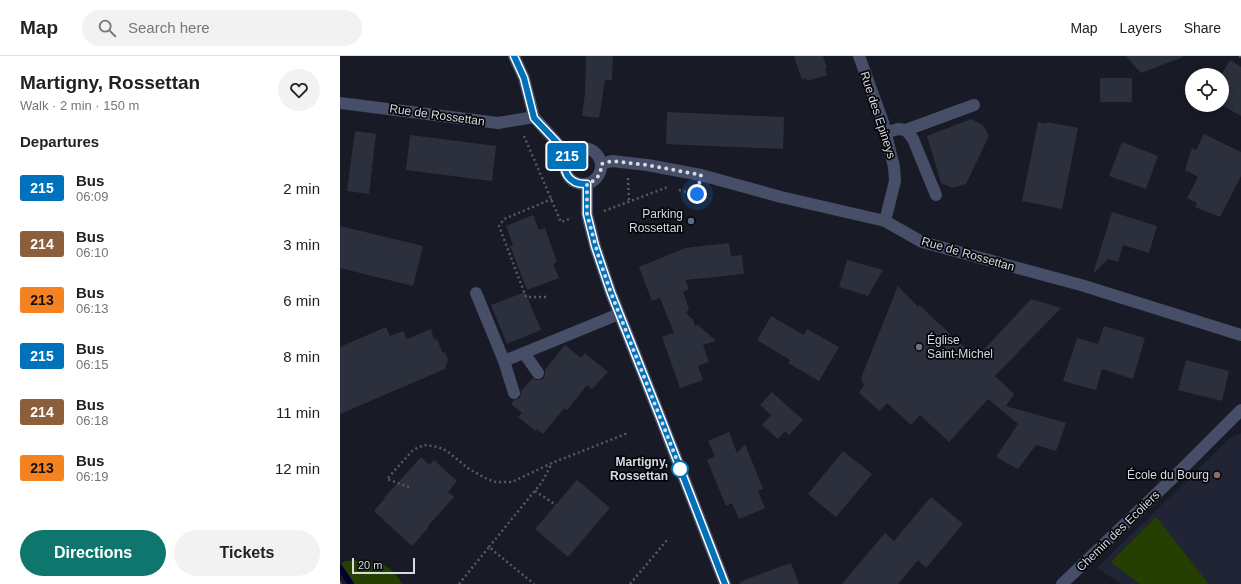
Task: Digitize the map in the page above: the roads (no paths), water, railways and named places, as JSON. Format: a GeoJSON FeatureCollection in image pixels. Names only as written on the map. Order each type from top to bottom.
{"type":"FeatureCollection","features":[{"type":"Feature","properties":{"kind":"street"},"geometry":{"type":"LineString","coordinates":[[514,56],[524,78],[534,118],[568,154]]}},
{"type":"Feature","properties":{"kind":"street","name":"Rue des Epineys"},"geometry":{"type":"LineString","coordinates":[[859,56],[883,122],[894,167],[895,181],[885,220]]}},
{"type":"Feature","properties":{"kind":"street","name":"Rue de Rossettan"},"geometry":{"type":"LineString","coordinates":[[340,103],[498,123],[534,118]]}},
{"type":"Feature","properties":{"kind":"street"},"geometry":{"type":"LineString","coordinates":[[885,133],[898,129],[906,130],[974,106]]}},
{"type":"Feature","properties":{"kind":"street"},"geometry":{"type":"LineString","coordinates":[[906,130],[913,138],[936,195]]}},
{"type":"Feature","properties":{"kind":"street"},"geometry":{"type":"LineString","coordinates":[[577,148],[588,148],[597,154],[601,164],[602,168],[599,175],[594,181],[587,184],[577,183],[568,177],[565,171],[565,164],[568,154],[577,148]]}},
{"type":"Feature","properties":{"kind":"street","name":"Rue de Rossettan"},"geometry":{"type":"LineString","coordinates":[[601,164],[612,161],[647,165],[701,175],[782,197],[885,220],[922,242],[1081,286],[1241,335]]}},
{"type":"Feature","properties":{"kind":"street"},"geometry":{"type":"LineString","coordinates":[[587,184],[587,214],[593,239],[611,293],[725,584]]}},
{"type":"Feature","properties":{"kind":"street"},"geometry":{"type":"LineString","coordinates":[[476,293],[504,361],[514,393]]}},
{"type":"Feature","properties":{"kind":"street"},"geometry":{"type":"LineString","coordinates":[[504,361],[619,314]]}},
{"type":"Feature","properties":{"kind":"street"},"geometry":{"type":"LineString","coordinates":[[524,354],[538,373]]}},
{"type":"Feature","properties":{"kind":"street","name":"Chemin des Ecoliers"},"geometry":{"type":"LineString","coordinates":[[1062,584],[1170,481],[1241,410]]}},
{"type":"Feature","properties":{"kind":"waterway"},"geometry":{"type":"LineString","coordinates":[[340,568],[351,584]]}},
{"type":"Feature","properties":{"kind":"place","name":"Parking Rossettan"},"geometry":{"type":"Point","coordinates":[691,221]}},
{"type":"Feature","properties":{"kind":"place","name":"Église Saint-Michel"},"geometry":{"type":"Point","coordinates":[919,347]}},
{"type":"Feature","properties":{"kind":"place","name":"Martigny, Rossettan"},"geometry":{"type":"Point","coordinates":[680,469]}},
{"type":"Feature","properties":{"kind":"place","name":"École du Bourg"},"geometry":{"type":"Point","coordinates":[1217,475]}}]}
